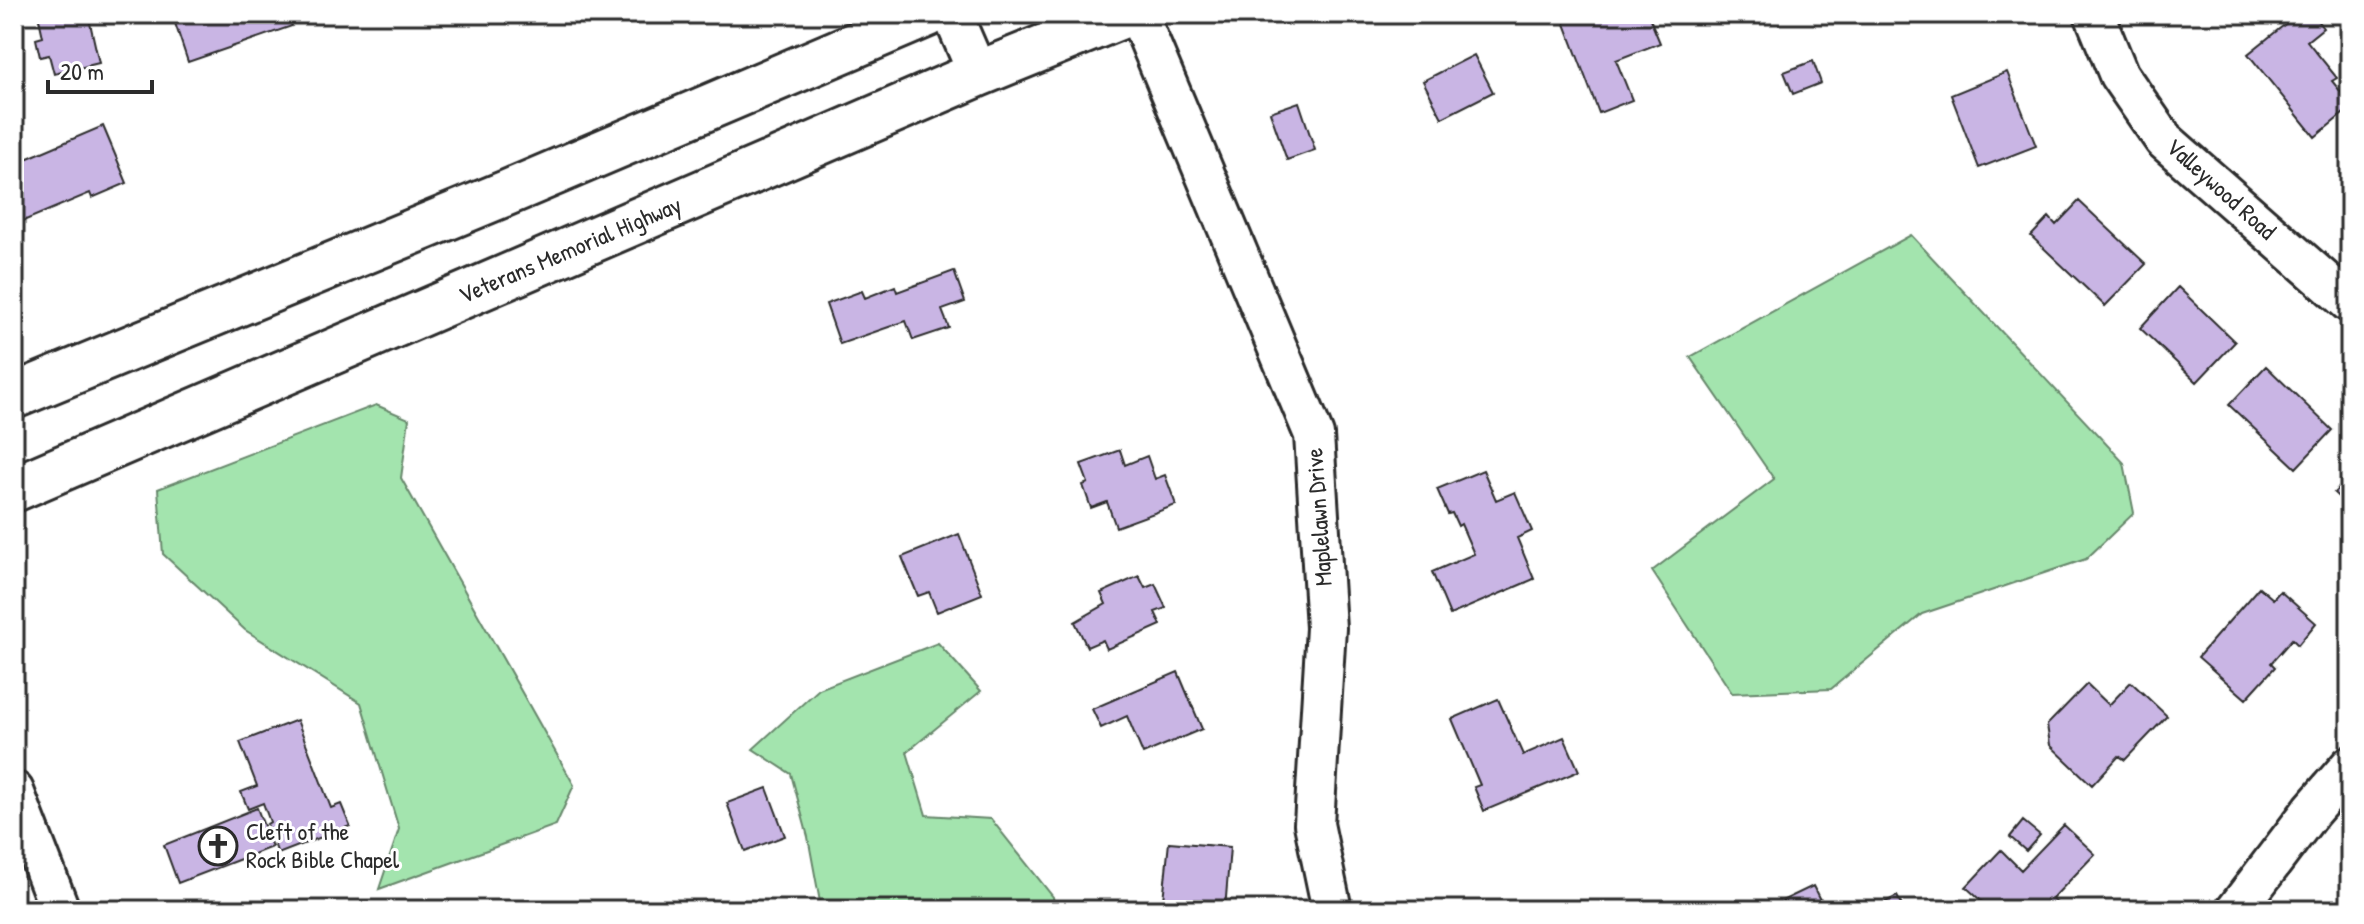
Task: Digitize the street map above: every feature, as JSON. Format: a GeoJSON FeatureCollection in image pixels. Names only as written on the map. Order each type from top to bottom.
{"type":"FeatureCollection","features":[{"type":"Feature","properties":{"kind":"main road"},"geometry":{"type":"LineString","coordinates":[[14,396],[523,186],[928,14]]}},
{"type":"Feature","properties":{"kind":"main road","name":"Veterans Memorial Highway"},"geometry":{"type":"LineString","coordinates":[[14,489],[978,74],[1126,14]]}},
{"type":"Feature","properties":{"kind":"street"},"geometry":{"type":"LineString","coordinates":[[952,14],[978,74]]}},
{"type":"Feature","properties":{"kind":"street","name":"Maplelawn Drive"},"geometry":{"type":"LineString","coordinates":[[1138,14],[1314,435],[1326,628],[1314,824],[1332,910]]}},
{"type":"Feature","properties":{"kind":"street","name":"Valleywood Road"},"geometry":{"type":"LineString","coordinates":[[2094,14],[2119,75],[2164,140],[2350,303]]}},
{"type":"Feature","properties":{"kind":"street"},"geometry":{"type":"LineString","coordinates":[[2236,910],[2312,810],[2350,766]]}},
{"type":"Feature","properties":{"kind":"street"},"geometry":{"type":"LineString","coordinates":[[14,791],[23,843],[60,910]]}},
{"type":"Feature","properties":{"kind":"green space"},"geometry":{"type":"Polygon","coordinates":[[[1911,235],[2124,463],[2134,513],[2086,559],[1922,614],[1831,689],[1732,693],[1652,571],[1774,479],[1690,357],[1911,235]]]}},
{"type":"Feature","properties":{"kind":"green space"},"geometry":{"type":"Polygon","coordinates":[[[376,405],[409,419],[401,478],[574,785],[556,825],[379,889],[399,829],[361,703],[245,630],[163,554],[158,489],[376,405]]]}},
{"type":"Feature","properties":{"kind":"green space"},"geometry":{"type":"Polygon","coordinates":[[[938,643],[981,691],[907,752],[926,815],[991,819],[1053,897],[1055,910],[832,910],[820,902],[808,837],[791,774],[753,749],[819,689],[938,643]]]}},
{"type":"Feature","properties":{"kind":"building"},"geometry":{"type":"Polygon","coordinates":[[[38,14],[88,14],[99,63],[54,74],[49,55],[40,57],[36,39],[43,37],[38,14]]]}},
{"type":"Feature","properties":{"kind":"building"},"geometry":{"type":"Polygon","coordinates":[[[172,14],[287,14],[292,26],[188,62],[172,14]]]}},
{"type":"Feature","properties":{"kind":"building"},"geometry":{"type":"Polygon","coordinates":[[[1583,14],[1648,14],[1660,43],[1616,60],[1632,100],[1599,113],[1564,21],[1583,14]]]}},
{"type":"Feature","properties":{"kind":"building"},"geometry":{"type":"Polygon","coordinates":[[[1937,14],[1963,14],[1941,23],[1937,14]]]}},
{"type":"Feature","properties":{"kind":"building"},"geometry":{"type":"Polygon","coordinates":[[[2298,14],[2312,14],[2323,28],[2307,41],[2337,78],[2332,81],[2350,103],[2350,108],[2315,137],[2248,54],[2298,14]]]}},
{"type":"Feature","properties":{"kind":"building"},"geometry":{"type":"Polygon","coordinates":[[[1474,55],[1493,92],[1442,118],[1423,81],[1474,55]]]}},
{"type":"Feature","properties":{"kind":"building"},"geometry":{"type":"Polygon","coordinates":[[[1813,61],[1821,83],[1793,94],[1784,72],[1813,61]]]}},
{"type":"Feature","properties":{"kind":"building"},"geometry":{"type":"Polygon","coordinates":[[[2007,72],[2036,146],[1979,168],[1951,95],[2007,72]]]}},
{"type":"Feature","properties":{"kind":"building"},"geometry":{"type":"Polygon","coordinates":[[[1299,102],[1315,150],[1287,160],[1270,112],[1299,102]]]}},
{"type":"Feature","properties":{"kind":"building"},"geometry":{"type":"Polygon","coordinates":[[[103,126],[127,183],[92,198],[90,193],[21,222],[14,204],[14,164],[103,126]]]}},
{"type":"Feature","properties":{"kind":"building"},"geometry":{"type":"Polygon","coordinates":[[[2079,201],[2146,264],[2105,306],[2031,236],[2049,217],[2056,225],[2079,201]]]}},
{"type":"Feature","properties":{"kind":"building"},"geometry":{"type":"Polygon","coordinates":[[[954,271],[965,302],[942,310],[949,328],[913,340],[906,321],[840,344],[826,304],[862,291],[865,298],[895,286],[897,292],[954,271]]]}},
{"type":"Feature","properties":{"kind":"building"},"geometry":{"type":"Polygon","coordinates":[[[2178,287],[2235,342],[2197,382],[2140,328],[2178,287]]]}},
{"type":"Feature","properties":{"kind":"building"},"geometry":{"type":"Polygon","coordinates":[[[2266,366],[2332,430],[2296,468],[2229,405],[2266,366]]]}},
{"type":"Feature","properties":{"kind":"building"},"geometry":{"type":"Polygon","coordinates":[[[1120,450],[1125,465],[1147,456],[1155,479],[1165,475],[1176,505],[1116,527],[1107,502],[1091,508],[1083,485],[1088,483],[1081,464],[1120,450]]]}},
{"type":"Feature","properties":{"kind":"building"},"geometry":{"type":"Polygon","coordinates":[[[1483,470],[1496,500],[1515,492],[1532,531],[1517,538],[1534,579],[1450,615],[1432,572],[1474,554],[1461,524],[1458,526],[1452,513],[1448,514],[1437,489],[1483,470]]]}},
{"type":"Feature","properties":{"kind":"building"},"geometry":{"type":"Polygon","coordinates":[[[2350,476],[2350,508],[2334,493],[2350,476]]]}},
{"type":"Feature","properties":{"kind":"building"},"geometry":{"type":"Polygon","coordinates":[[[959,534],[982,594],[937,612],[929,592],[918,596],[902,557],[959,534]]]}},
{"type":"Feature","properties":{"kind":"building"},"geometry":{"type":"Polygon","coordinates":[[[1139,576],[1145,588],[1155,584],[1166,608],[1155,612],[1161,625],[1107,649],[1103,640],[1087,647],[1075,622],[1106,604],[1101,593],[1139,576]]]}},
{"type":"Feature","properties":{"kind":"building"},"geometry":{"type":"Polygon","coordinates":[[[2259,587],[2273,599],[2280,591],[2316,623],[2298,645],[2292,639],[2271,663],[2275,667],[2246,699],[2198,657],[2259,587]]]}},
{"type":"Feature","properties":{"kind":"building"},"geometry":{"type":"Polygon","coordinates":[[[1178,672],[1202,729],[1143,754],[1127,716],[1101,728],[1092,709],[1178,672]]]}},
{"type":"Feature","properties":{"kind":"building"},"geometry":{"type":"Polygon","coordinates":[[[2131,682],[2167,716],[2125,760],[2119,756],[2092,785],[2050,745],[2047,725],[2087,684],[2109,705],[2131,682]]]}},
{"type":"Feature","properties":{"kind":"building"},"geometry":{"type":"Polygon","coordinates":[[[1498,699],[1523,755],[1564,737],[1579,771],[1484,811],[1474,787],[1480,785],[1452,719],[1498,699]]]}},
{"type":"Feature","properties":{"kind":"building"},"geometry":{"type":"Polygon","coordinates":[[[297,720],[331,808],[341,804],[350,826],[278,854],[263,803],[248,809],[241,792],[257,786],[240,742],[297,720]]]}},
{"type":"Feature","properties":{"kind":"building"},"geometry":{"type":"Polygon","coordinates":[[[767,788],[785,836],[745,851],[727,803],[767,788]]]}},
{"type":"Feature","properties":{"kind":"building","name":"Cleft of the Rock Bible Chapel"},"geometry":{"type":"Polygon","coordinates":[[[257,808],[272,847],[178,883],[164,845],[257,808]]]}},
{"type":"Feature","properties":{"kind":"building"},"geometry":{"type":"Polygon","coordinates":[[[2023,821],[2040,835],[2026,851],[2010,837],[2023,821]]]}},
{"type":"Feature","properties":{"kind":"building"},"geometry":{"type":"Polygon","coordinates":[[[2064,825],[2095,854],[2052,899],[2061,907],[2058,910],[1991,910],[1966,887],[2001,850],[2021,870],[2064,825]]]}},
{"type":"Feature","properties":{"kind":"building"},"geometry":{"type":"Polygon","coordinates":[[[1169,842],[1230,847],[1225,910],[1162,910],[1169,842]]]}},
{"type":"Feature","properties":{"kind":"building"},"geometry":{"type":"Polygon","coordinates":[[[1813,886],[1825,910],[1787,910],[1782,901],[1813,886]]]}},
{"type":"Feature","properties":{"kind":"building"},"geometry":{"type":"Polygon","coordinates":[[[1897,896],[1904,910],[1870,910],[1897,896]]]}},
{"type":"Feature","properties":{"kind":"place","name":"Cleft of the Rock Bible Chapel"},"geometry":{"type":"Point","coordinates":[218,846]}}]}
